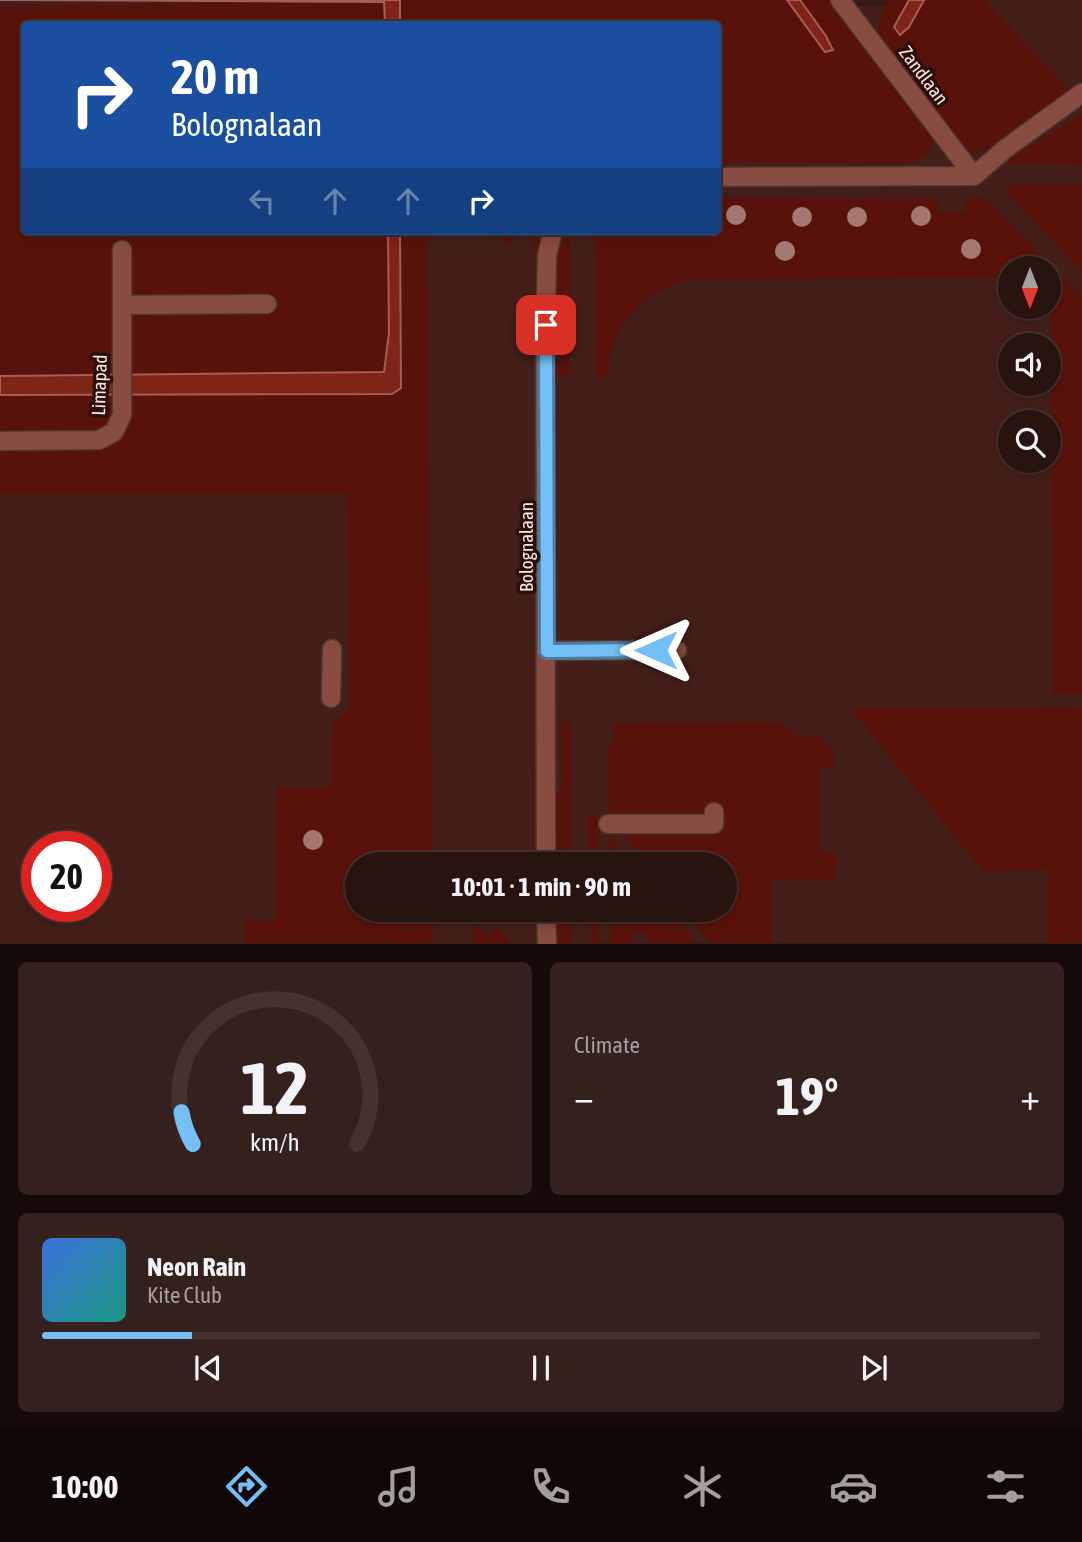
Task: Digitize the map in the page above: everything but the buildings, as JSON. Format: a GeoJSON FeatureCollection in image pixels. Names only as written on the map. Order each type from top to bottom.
{"type":"FeatureCollection","features":[{"type":"Feature","properties":{"kind":"street","name":"Zandlaan"},"geometry":{"type":"LineString","coordinates":[[840,0],[974,176]]}},
{"type":"Feature","properties":{"kind":"street"},"geometry":{"type":"LineString","coordinates":[[721,177],[974,176],[1005,149],[1082,93]]}},
{"type":"Feature","properties":{"kind":"street","name":"Bolognalaan"},"geometry":{"type":"LineString","coordinates":[[546,852],[547,256],[553,235]]}},
{"type":"Feature","properties":{"kind":"street","name":"Limapad"},"geometry":{"type":"LineString","coordinates":[[0,441],[99,440],[114,432],[119,425],[122,398],[122,250]]}},
{"type":"Feature","properties":{"kind":"street"},"geometry":{"type":"LineString","coordinates":[[122,305],[267,304]]}},
{"type":"Feature","properties":{"kind":"street"},"geometry":{"type":"LineString","coordinates":[[331,698],[332,649]]}},
{"type":"Feature","properties":{"kind":"street"},"geometry":{"type":"LineString","coordinates":[[547,651],[677,650]]}},
{"type":"Feature","properties":{"kind":"street"},"geometry":{"type":"LineString","coordinates":[[608,824],[714,824],[714,812]]}},
{"type":"Feature","properties":{"kind":"street"},"geometry":{"type":"LineString","coordinates":[[546,922],[547,943]]}},
{"type":"Feature","properties":{"kind":"shaded area"},"geometry":{"type":"Polygon","coordinates":[[[0,0],[400,0],[400,21],[385,21],[384,2],[0,0]]]}},
{"type":"Feature","properties":{"kind":"shaded area"},"geometry":{"type":"Polygon","coordinates":[[[400,0],[831,0],[927,129],[932,140],[929,153],[915,163],[721,163],[721,21],[21,21],[21,235],[427,235],[432,852],[345,852],[345,922],[432,922],[433,943],[244,943],[244,920],[276,920],[276,787],[331,787],[331,724],[349,710],[347,494],[0,494],[0,7],[400,0]]]}},
{"type":"Feature","properties":{"kind":"shaded area"},"geometry":{"type":"Polygon","coordinates":[[[787,0],[800,0],[833,50],[825,52],[787,0]]]}},
{"type":"Feature","properties":{"kind":"shaded area"},"geometry":{"type":"Polygon","coordinates":[[[889,0],[909,0],[894,27],[909,27],[924,0],[984,0],[1070,90],[991,149],[973,152],[958,142],[877,34],[882,11],[889,0]]]}},
{"type":"Feature","properties":{"kind":"shaded area"},"geometry":{"type":"Polygon","coordinates":[[[900,0],[1082,0],[1082,943],[0,944],[0,1],[896,6],[900,0]]]}},
{"type":"Feature","properties":{"kind":"shaded area"},"geometry":{"type":"Polygon","coordinates":[[[909,0],[924,0],[909,27],[900,35],[894,27],[909,0]]]}},
{"type":"Feature","properties":{"kind":"shaded area"},"geometry":{"type":"Polygon","coordinates":[[[1082,114],[1082,165],[1009,163],[1010,159],[1082,114]]]}},
{"type":"Feature","properties":{"kind":"shaded area"},"geometry":{"type":"Polygon","coordinates":[[[1014,183],[1082,183],[1082,272],[1006,192],[1007,186],[1014,183]]]}},
{"type":"Feature","properties":{"kind":"shaded area"},"geometry":{"type":"Polygon","coordinates":[[[721,198],[938,199],[938,211],[966,211],[966,199],[984,198],[1042,256],[998,256],[998,277],[687,280],[654,294],[630,316],[615,343],[607,378],[596,377],[595,235],[721,235],[721,198]]]}},
{"type":"Feature","properties":{"kind":"shaded area"},"geometry":{"type":"Polygon","coordinates":[[[388,235],[400,235],[401,388],[392,394],[0,395],[0,376],[384,372],[389,333],[388,235]]]}},
{"type":"Feature","properties":{"kind":"shaded area"},"geometry":{"type":"Polygon","coordinates":[[[483,235],[496,235],[489,240],[483,235]]]}},
{"type":"Feature","properties":{"kind":"shaded area"},"geometry":{"type":"Polygon","coordinates":[[[499,235],[515,235],[511,246],[499,235]]]}},
{"type":"Feature","properties":{"kind":"shaded area"},"geometry":{"type":"Polygon","coordinates":[[[533,235],[543,235],[537,271],[533,235]]]}},
{"type":"Feature","properties":{"kind":"shaded area"},"geometry":{"type":"Polygon","coordinates":[[[564,238],[570,238],[569,376],[555,376],[555,365],[562,357],[561,303],[553,293],[557,257],[564,238]]]}},
{"type":"Feature","properties":{"kind":"shaded area"},"geometry":{"type":"Polygon","coordinates":[[[1061,275],[1082,296],[1082,694],[1052,694],[1051,473],[1061,473],[1061,410],[1051,410],[1051,396],[1061,396],[1061,333],[1051,333],[1051,319],[1061,319],[1061,275]]]}},
{"type":"Feature","properties":{"kind":"shaded area"},"geometry":{"type":"Polygon","coordinates":[[[1082,707],[1082,943],[1048,943],[1048,870],[983,871],[850,708],[1082,707]]]}},
{"type":"Feature","properties":{"kind":"shaded area"},"geometry":{"type":"Polygon","coordinates":[[[561,722],[571,722],[571,852],[554,852],[553,796],[562,788],[561,722]]]}},
{"type":"Feature","properties":{"kind":"shaded area"},"geometry":{"type":"Polygon","coordinates":[[[781,722],[797,736],[817,735],[834,752],[834,768],[820,769],[820,851],[836,852],[836,880],[771,880],[771,943],[711,943],[694,922],[737,922],[737,852],[638,852],[608,816],[608,748],[614,739],[613,723],[781,722]]]}},
{"type":"Feature","properties":{"kind":"shaded area"},"geometry":{"type":"Polygon","coordinates":[[[598,816],[598,852],[588,852],[587,817],[598,816]]]}},
{"type":"Feature","properties":{"kind":"shaded area"},"geometry":{"type":"Polygon","coordinates":[[[609,835],[623,852],[609,852],[609,835]]]}},
{"type":"Feature","properties":{"kind":"shaded area"},"geometry":{"type":"Polygon","coordinates":[[[555,922],[571,922],[571,943],[556,943],[555,922]]]}},
{"type":"Feature","properties":{"kind":"shaded area"},"geometry":{"type":"Polygon","coordinates":[[[591,922],[598,922],[598,943],[592,943],[591,922]]]}},
{"type":"Feature","properties":{"kind":"shaded area"},"geometry":{"type":"Polygon","coordinates":[[[610,922],[680,922],[697,943],[652,943],[643,933],[636,932],[632,943],[610,943],[610,922]]]}},
{"type":"Feature","properties":{"kind":"shaded area"},"geometry":{"type":"Polygon","coordinates":[[[473,923],[489,937],[497,928],[511,943],[474,943],[473,923]]]}},
{"type":"Feature","properties":{"kind":"route"},"geometry":{"type":"LineString","coordinates":[[546,325],[547,651],[656,650]]}}]}
